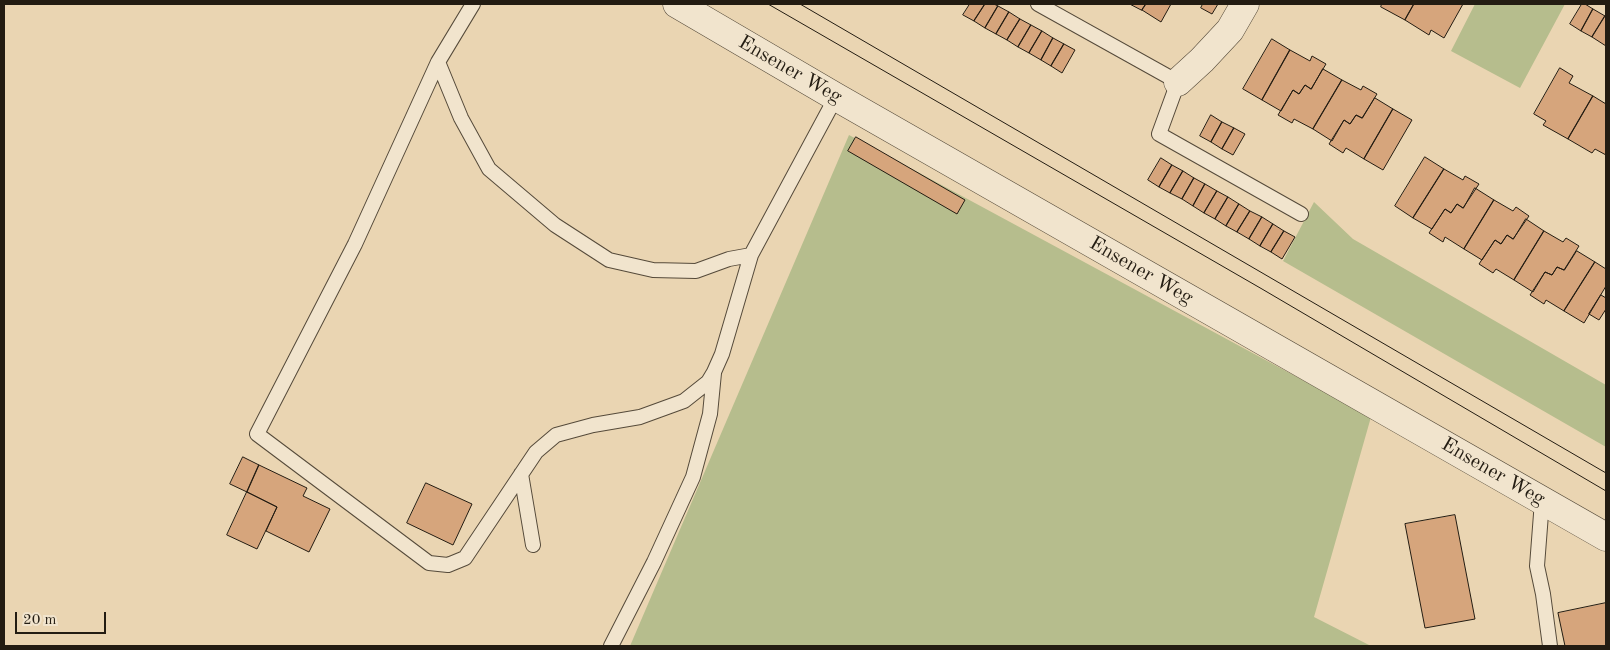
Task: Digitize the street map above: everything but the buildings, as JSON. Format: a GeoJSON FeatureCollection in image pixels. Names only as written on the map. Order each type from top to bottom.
{"type":"FeatureCollection","features":[{"type":"Feature","properties":{"kind":"street","name":"Ensener Weg"},"geometry":{"type":"LineString","coordinates":[[676,4],[1606,537]]}},
{"type":"Feature","properties":{"kind":"street"},"geometry":{"type":"LineString","coordinates":[[1178,82],[1230,30],[1245,4]]}},
{"type":"Feature","properties":{"kind":"lane"},"geometry":{"type":"LineString","coordinates":[[473,4],[438,62],[355,244],[257,434],[429,563],[448,565],[465,558],[536,452],[556,435],[593,425],[640,416],[684,400],[708,382],[722,354],[751,255],[836,97]]}},
{"type":"Feature","properties":{"kind":"lane"},"geometry":{"type":"LineString","coordinates":[[1038,4],[1178,82],[1159,134],[1300,214]]}},
{"type":"Feature","properties":{"kind":"lane"},"geometry":{"type":"LineString","coordinates":[[438,62],[460,118],[489,170],[555,224],[609,260],[653,270],[696,270],[729,259],[751,255]]}},
{"type":"Feature","properties":{"kind":"lane"},"geometry":{"type":"LineString","coordinates":[[611,646],[654,562],[693,476],[710,414],[714,372]]}},
{"type":"Feature","properties":{"kind":"lane"},"geometry":{"type":"LineString","coordinates":[[521,474],[533,545]]}},
{"type":"Feature","properties":{"kind":"lane"},"geometry":{"type":"LineString","coordinates":[[1542,501],[1537,566],[1550,646]]}},
{"type":"Feature","properties":{"kind":"green space"},"geometry":{"type":"Polygon","coordinates":[[[1475,4],[1565,4],[1520,88],[1451,51],[1475,4]]]}},
{"type":"Feature","properties":{"kind":"green space"},"geometry":{"type":"Polygon","coordinates":[[[849,135],[1371,417],[1314,617],[1371,646],[630,646],[849,135]]]}},
{"type":"Feature","properties":{"kind":"green space"},"geometry":{"type":"Polygon","coordinates":[[[1314,202],[1353,239],[1606,385],[1606,447],[1283,261],[1314,202]]]}},
{"type":"Feature","properties":{"kind":"tram line"},"geometry":{"type":"LineString","coordinates":[[768,4],[1262,289],[1606,491]]}},
{"type":"Feature","properties":{"kind":"tram line"},"geometry":{"type":"LineString","coordinates":[[800,4],[1606,473]]}}]}
